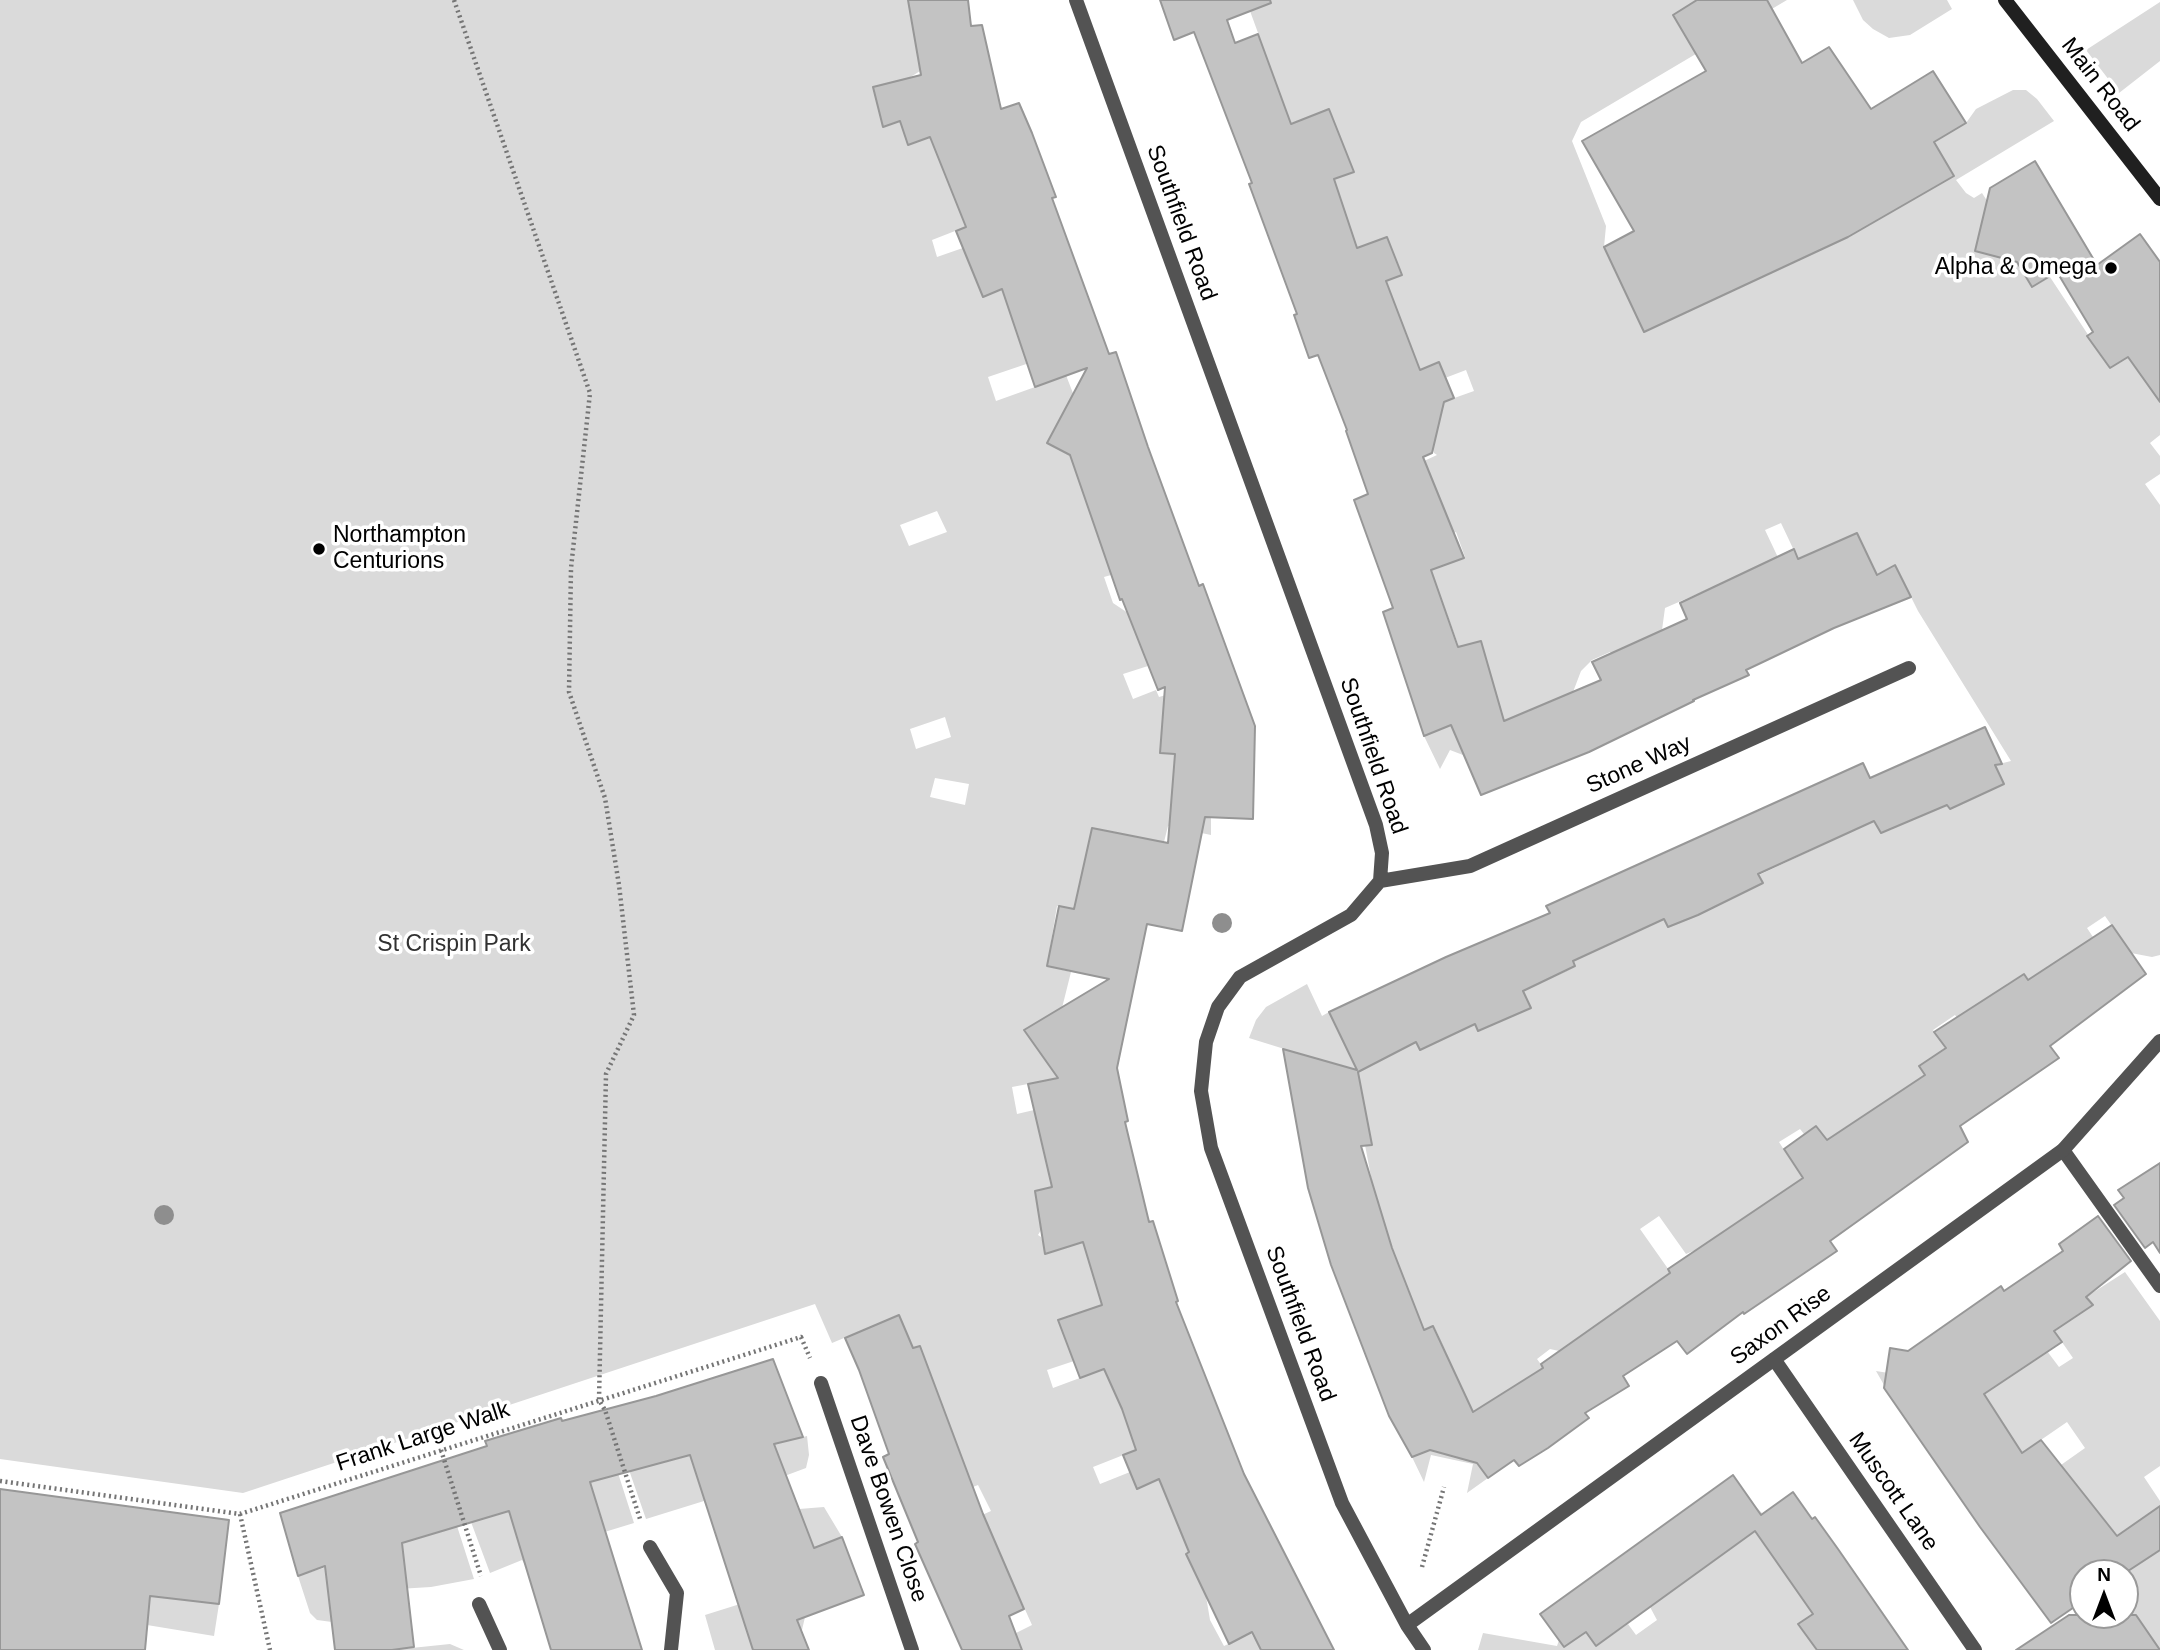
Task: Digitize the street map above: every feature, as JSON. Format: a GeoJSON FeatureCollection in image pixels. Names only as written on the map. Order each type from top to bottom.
{"type":"FeatureCollection","features":[{"type":"Feature","properties":{"kind":"street","name":"Southfield Road"},"geometry":{"type":"LineString","coordinates":[[1076,0],[1376,825],[1382,853],[1380,881],[1351,915],[1240,977],[1218,1007],[1206,1042],[1201,1091],[1211,1148],[1342,1503],[1407,1625],[1424,1650]]}},
{"type":"Feature","properties":{"kind":"street","name":"Main Road"},"geometry":{"type":"LineString","coordinates":[[2005,0],[2160,199]]}},
{"type":"Feature","properties":{"kind":"street","name":"Stone Way"},"geometry":{"type":"LineString","coordinates":[[1380,881],[1470,866],[1909,668]]}},
{"type":"Feature","properties":{"kind":"street","name":"Saxon Rise"},"geometry":{"type":"LineString","coordinates":[[1407,1625],[2063,1150],[2160,1041]]}},
{"type":"Feature","properties":{"kind":"street"},"geometry":{"type":"LineString","coordinates":[[2063,1150],[2160,1286]]}},
{"type":"Feature","properties":{"kind":"street","name":"Muscott Lane"},"geometry":{"type":"LineString","coordinates":[[1774,1359],[1975,1650]]}},
{"type":"Feature","properties":{"kind":"street","name":"Dave Bowen Close"},"geometry":{"type":"LineString","coordinates":[[821,1383],[912,1650]]}},
{"type":"Feature","properties":{"kind":"street"},"geometry":{"type":"LineString","coordinates":[[650,1547],[677,1593],[671,1650]]}},
{"type":"Feature","properties":{"kind":"street"},"geometry":{"type":"LineString","coordinates":[[479,1604],[500,1650]]}},
{"type":"Feature","properties":{"kind":"path"},"geometry":{"type":"LineString","coordinates":[[454,0],[590,393],[572,568],[569,692],[605,798],[619,885],[634,1015],[607,1074],[599,1400],[650,1547]]}},
{"type":"Feature","properties":{"kind":"path","name":"Frank Large Walk"},"geometry":{"type":"LineString","coordinates":[[0,1481],[240,1514],[801,1338],[821,1383]]}},
{"type":"Feature","properties":{"kind":"path"},"geometry":{"type":"LineString","coordinates":[[440,1450],[481,1577],[479,1604]]}},
{"type":"Feature","properties":{"kind":"path"},"geometry":{"type":"LineString","coordinates":[[1422,1567],[1444,1487]]}},
{"type":"Feature","properties":{"kind":"path"},"geometry":{"type":"LineString","coordinates":[[240,1514],[270,1650]]}},
{"type":"Feature","properties":{"kind":"green space","name":"St Crispin Park"},"geometry":{"type":"Polygon","coordinates":[[[0,0],[908,0],[920,71],[909,78],[874,87],[883,127],[900,121],[931,136],[973,224],[932,240],[937,257],[980,242],[976,281],[983,297],[1013,285],[1041,359],[988,377],[996,401],[1049,382],[1064,370],[1081,414],[1058,423],[1051,435],[1055,447],[1091,443],[1111,575],[1104,577],[1113,603],[1128,613],[1148,666],[1123,674],[1133,699],[1156,690],[1159,697],[1176,692],[1160,753],[1194,755],[1170,815],[1211,817],[1211,835],[1168,826],[1164,842],[1092,828],[1083,870],[1120,918],[1057,906],[1047,966],[1071,972],[1058,1024],[1065,1077],[1012,1087],[1017,1114],[1034,1110],[1072,1183],[1035,1191],[1041,1230],[1038,1235],[1046,1253],[1083,1242],[1102,1305],[1074,1361],[1047,1370],[1053,1388],[1112,1366],[1114,1387],[1136,1450],[1093,1467],[1100,1484],[1130,1472],[1179,1470],[1163,1488],[1172,1510],[1190,1501],[1210,1620],[1224,1646],[1251,1633],[1261,1650],[1022,1650],[1016,1633],[1032,1625],[1001,1556],[964,1523],[991,1511],[978,1485],[945,1498],[951,1428],[920,1346],[913,1348],[899,1315],[832,1343],[815,1304],[243,1493],[0,1459],[0,0]],[[937,511],[900,525],[909,546],[947,532],[937,511]],[[945,717],[910,729],[916,749],[951,737],[945,717]],[[935,778],[930,797],[965,805],[969,784],[935,778]]]}},
{"type":"Feature","properties":{"kind":"green space"},"geometry":{"type":"Polygon","coordinates":[[[1220,0],[1697,0],[1673,15],[1690,44],[1766,0],[1787,0],[1581,122],[1572,141],[1606,226],[1604,247],[1644,331],[1848,237],[1953,176],[1934,142],[1966,123],[1976,109],[2013,90],[2026,90],[2037,99],[2054,121],[1956,180],[1966,193],[1974,198],[1982,193],[2028,264],[2021,268],[2032,287],[2050,277],[2110,368],[2128,357],[2160,402],[2160,435],[2150,443],[2160,456],[2160,474],[2145,484],[2160,505],[2160,955],[2152,957],[2131,953],[2105,916],[2087,928],[2093,937],[2028,980],[2024,974],[2007,984],[1971,1037],[1955,1015],[1933,1030],[1946,1048],[1919,1066],[1933,1088],[1837,1155],[1816,1126],[1804,1134],[1800,1129],[1779,1142],[1802,1178],[1792,1186],[1698,1249],[1686,1254],[1659,1216],[1640,1229],[1671,1273],[1559,1351],[1550,1349],[1537,1359],[1548,1374],[1454,1456],[1466,1460],[1472,1456],[1488,1478],[1467,1493],[1473,1464],[1431,1455],[1424,1482],[1412,1457],[1446,1443],[1451,1364],[1434,1326],[1424,1330],[1392,1248],[1372,1182],[1365,1145],[1372,1144],[1367,1122],[1323,1061],[1249,1038],[1256,1020],[1266,1007],[1307,984],[1322,1016],[1329,1012],[1354,1064],[1384,1058],[1416,1042],[1421,1050],[1475,1024],[1479,1031],[1530,1008],[1523,991],[1575,967],[1573,961],[1664,919],[1669,927],[1733,898],[1763,883],[1759,875],[1874,821],[1881,833],[1947,805],[1951,808],[2003,785],[1995,765],[2011,761],[1918,611],[1895,565],[1877,575],[1798,559],[1781,523],[1765,530],[1783,568],[1727,581],[1665,608],[1662,630],[1646,638],[1619,670],[1610,652],[1592,660],[1581,671],[1573,692],[1483,731],[1488,744],[1463,755],[1450,750],[1440,769],[1424,736],[1461,721],[1486,659],[1481,641],[1459,647],[1439,592],[1394,608],[1386,587],[1465,557],[1456,532],[1450,535],[1424,461],[1437,455],[1427,432],[1438,427],[1443,402],[1474,391],[1466,370],[1445,378],[1439,362],[1394,380],[1390,371],[1417,362],[1406,332],[1353,292],[1401,274],[1387,237],[1340,254],[1324,208],[1342,201],[1334,179],[1337,129],[1330,110],[1291,123],[1250,11],[1220,0]]]}},
{"type":"Feature","properties":{"kind":"green space"},"geometry":{"type":"Polygon","coordinates":[[[1853,0],[1947,0],[1952,9],[1910,35],[1889,38],[1863,20],[1853,0]]]}},
{"type":"Feature","properties":{"kind":"green space"},"geometry":{"type":"Polygon","coordinates":[[[2160,2],[2160,61],[2119,93],[2086,50],[2160,2]]]}},
{"type":"Feature","properties":{"kind":"green space"},"geometry":{"type":"Polygon","coordinates":[[[2125,1272],[2160,1321],[2160,1466],[2144,1477],[2160,1501],[2160,1543],[2144,1517],[2102,1546],[2049,1514],[2081,1490],[2067,1473],[2053,1481],[2051,1472],[2085,1448],[2067,1422],[2022,1453],[1922,1389],[1896,1406],[1876,1371],[1926,1379],[2047,1351],[2059,1367],[2073,1358],[2046,1319],[2092,1305],[2086,1297],[2125,1272]]]}},
{"type":"Feature","properties":{"kind":"green space"},"geometry":{"type":"Polygon","coordinates":[[[770,1428],[776,1444],[807,1436],[809,1455],[806,1468],[747,1490],[759,1524],[799,1509],[824,1507],[842,1537],[783,1560],[805,1617],[802,1630],[753,1650],[715,1650],[705,1615],[740,1604],[746,1498],[708,1511],[704,1501],[646,1519],[629,1470],[677,1459],[770,1428]]]}},
{"type":"Feature","properties":{"kind":"green space"},"geometry":{"type":"Polygon","coordinates":[[[618,1473],[634,1523],[598,1534],[526,1566],[522,1560],[490,1573],[471,1522],[618,1473]]]}},
{"type":"Feature","properties":{"kind":"green space"},"geometry":{"type":"Polygon","coordinates":[[[1756,1507],[1763,1514],[1757,1533],[1813,1614],[1799,1624],[1839,1650],[1478,1650],[1483,1633],[1557,1646],[1559,1640],[1569,1644],[1586,1632],[1596,1646],[1628,1624],[1636,1635],[1657,1620],[1650,1607],[1706,1565],[1735,1522],[1756,1507]]]}},
{"type":"Feature","properties":{"kind":"green space"},"geometry":{"type":"Polygon","coordinates":[[[457,1526],[474,1579],[431,1587],[398,1589],[332,1622],[317,1620],[310,1613],[298,1576],[457,1526]]]}},
{"type":"Feature","properties":{"kind":"green space"},"geometry":{"type":"Polygon","coordinates":[[[2160,1550],[2160,1650],[2138,1629],[2139,1564],[2160,1550]]]}},
{"type":"Feature","properties":{"kind":"green space"},"geometry":{"type":"Polygon","coordinates":[[[61,1561],[189,1582],[187,1600],[219,1604],[214,1636],[147,1625],[61,1561]]]}},
{"type":"Feature","properties":{"kind":"green space"},"geometry":{"type":"Polygon","coordinates":[[[450,1644],[464,1650],[392,1650],[450,1644]]]}},
{"type":"Feature","properties":{"kind":"building"},"geometry":{"type":"Polygon","coordinates":[[[908,0],[968,0],[971,26],[982,25],[1001,109],[1019,103],[1032,133],[1056,197],[1052,198],[1109,354],[1116,352],[1199,586],[1203,584],[1255,726],[1253,819],[1205,817],[1182,931],[1147,924],[1117,1068],[1128,1121],[1125,1122],[1149,1222],[1153,1221],[1178,1301],[1176,1302],[1244,1474],[1334,1650],[1261,1650],[1252,1632],[1229,1644],[1186,1554],[1189,1552],[1159,1479],[1137,1489],[1123,1455],[1136,1450],[1104,1369],[1080,1378],[1058,1320],[1102,1305],[1083,1242],[1045,1254],[1035,1191],[1052,1187],[1028,1084],[1058,1078],[1024,1030],[1109,979],[1047,966],[1059,906],[1074,909],[1092,828],[1168,843],[1175,754],[1160,753],[1165,687],[1158,690],[1122,599],[1120,600],[1070,455],[1047,443],[1087,368],[1035,387],[1002,289],[983,297],[956,231],[966,227],[930,137],[908,145],[900,121],[883,127],[873,87],[921,75],[908,0]]]}},
{"type":"Feature","properties":{"kind":"building"},"geometry":{"type":"Polygon","coordinates":[[[1160,0],[1270,0],[1271,3],[1227,20],[1235,43],[1258,34],[1291,124],[1329,109],[1354,172],[1334,179],[1357,248],[1387,237],[1402,275],[1386,281],[1420,370],[1439,362],[1454,398],[1444,402],[1432,453],[1423,457],[1464,558],[1431,570],[1458,647],[1481,641],[1504,721],[1601,680],[1592,662],[1687,619],[1680,603],[1794,549],[1798,559],[1857,533],[1877,575],[1895,565],[1911,597],[1834,628],[1746,670],[1749,675],[1589,752],[1481,795],[1451,725],[1424,736],[1383,612],[1393,608],[1354,500],[1368,494],[1347,430],[1318,355],[1309,358],[1294,315],[1297,314],[1249,184],[1252,183],[1194,32],[1174,40],[1160,0]]]}},
{"type":"Feature","properties":{"kind":"building"},"geometry":{"type":"Polygon","coordinates":[[[1697,0],[1767,0],[1802,63],[1829,47],[1871,109],[1933,71],[1966,123],[1934,142],[1954,176],[1848,237],[1644,332],[1604,247],[1634,231],[1582,141],[1706,71],[1673,15],[1697,0]]]}},
{"type":"Feature","properties":{"kind":"building"},"geometry":{"type":"Polygon","coordinates":[[[2035,161],[2097,265],[2140,234],[2160,262],[2160,402],[2128,357],[2110,368],[2087,336],[2093,332],[2057,272],[2032,287],[2017,262],[1975,251],[1990,188],[2035,161]]]}},
{"type":"Feature","properties":{"kind":"building"},"geometry":{"type":"Polygon","coordinates":[[[1985,727],[2002,764],[1995,765],[2004,784],[1950,809],[1947,805],[1881,833],[1874,821],[1758,874],[1763,883],[1698,915],[1668,927],[1664,919],[1573,961],[1575,966],[1523,991],[1531,1008],[1478,1031],[1475,1024],[1420,1050],[1416,1042],[1358,1072],[1372,1145],[1361,1146],[1392,1248],[1424,1330],[1433,1326],[1473,1412],[1543,1368],[1541,1364],[1670,1273],[1668,1269],[1803,1178],[1784,1149],[1816,1126],[1827,1140],[1925,1075],[1919,1066],[1946,1048],[1934,1032],[2024,974],[2028,980],[2112,925],[2146,974],[2050,1046],[2059,1058],[1960,1126],[1968,1142],[1830,1241],[1837,1251],[1744,1314],[1743,1312],[1687,1354],[1677,1341],[1623,1376],[1629,1386],[1585,1413],[1589,1418],[1548,1448],[1519,1466],[1514,1460],[1488,1478],[1477,1463],[1430,1450],[1412,1457],[1389,1416],[1331,1265],[1308,1188],[1283,1049],[1357,1070],[1329,1012],[1446,957],[1550,913],[1546,906],[1863,763],[1870,778],[1985,727]]]}},
{"type":"Feature","properties":{"kind":"building"},"geometry":{"type":"Polygon","coordinates":[[[2160,1163],[2160,1253],[2153,1242],[2145,1248],[2114,1205],[2124,1198],[2118,1190],[2160,1163]]]}},
{"type":"Feature","properties":{"kind":"building"},"geometry":{"type":"Polygon","coordinates":[[[2098,1216],[2131,1261],[2086,1297],[2093,1305],[2054,1331],[2062,1342],[1984,1394],[2022,1453],[2041,1440],[2117,1536],[2160,1506],[2160,1550],[2139,1564],[2139,1559],[2069,1559],[2069,1611],[2051,1623],[1980,1527],[1884,1388],[1890,1348],[1908,1351],[2001,1286],[2004,1291],[2063,1251],[2059,1244],[2098,1216]]]}},
{"type":"Feature","properties":{"kind":"building"},"geometry":{"type":"Polygon","coordinates":[[[899,1315],[913,1348],[920,1346],[983,1514],[1024,1609],[1009,1616],[1022,1650],[962,1650],[915,1544],[918,1542],[883,1457],[889,1454],[845,1338],[899,1315]]]}},
{"type":"Feature","properties":{"kind":"building"},"geometry":{"type":"Polygon","coordinates":[[[773,1359],[803,1437],[774,1444],[814,1548],[842,1537],[864,1595],[797,1620],[809,1650],[753,1650],[690,1455],[590,1482],[642,1650],[551,1650],[509,1511],[402,1543],[414,1647],[392,1650],[335,1650],[325,1566],[298,1576],[280,1513],[487,1446],[485,1441],[561,1418],[562,1421],[656,1396],[773,1359]]]}},
{"type":"Feature","properties":{"kind":"building"},"geometry":{"type":"Polygon","coordinates":[[[1733,1475],[1761,1515],[1793,1492],[1812,1519],[1815,1517],[1908,1650],[1817,1650],[1798,1624],[1813,1614],[1755,1531],[1596,1646],[1586,1632],[1564,1647],[1540,1614],[1733,1475]]]}},
{"type":"Feature","properties":{"kind":"building"},"geometry":{"type":"Polygon","coordinates":[[[0,1489],[229,1520],[219,1604],[150,1596],[145,1650],[0,1650],[0,1489]]]}},
{"type":"Feature","properties":{"kind":"building"},"geometry":{"type":"Polygon","coordinates":[[[2069,1615],[2069,1629],[2139,1629],[2139,1619],[2160,1650],[2016,1650],[2069,1615]]]}},
{"type":"Feature","properties":{"kind":"place","name":"Alpha & Omega"},"geometry":{"type":"Point","coordinates":[2111,268]}},
{"type":"Feature","properties":{"kind":"place","name":"Northampton Centurions"},"geometry":{"type":"Point","coordinates":[319,549]}}]}
